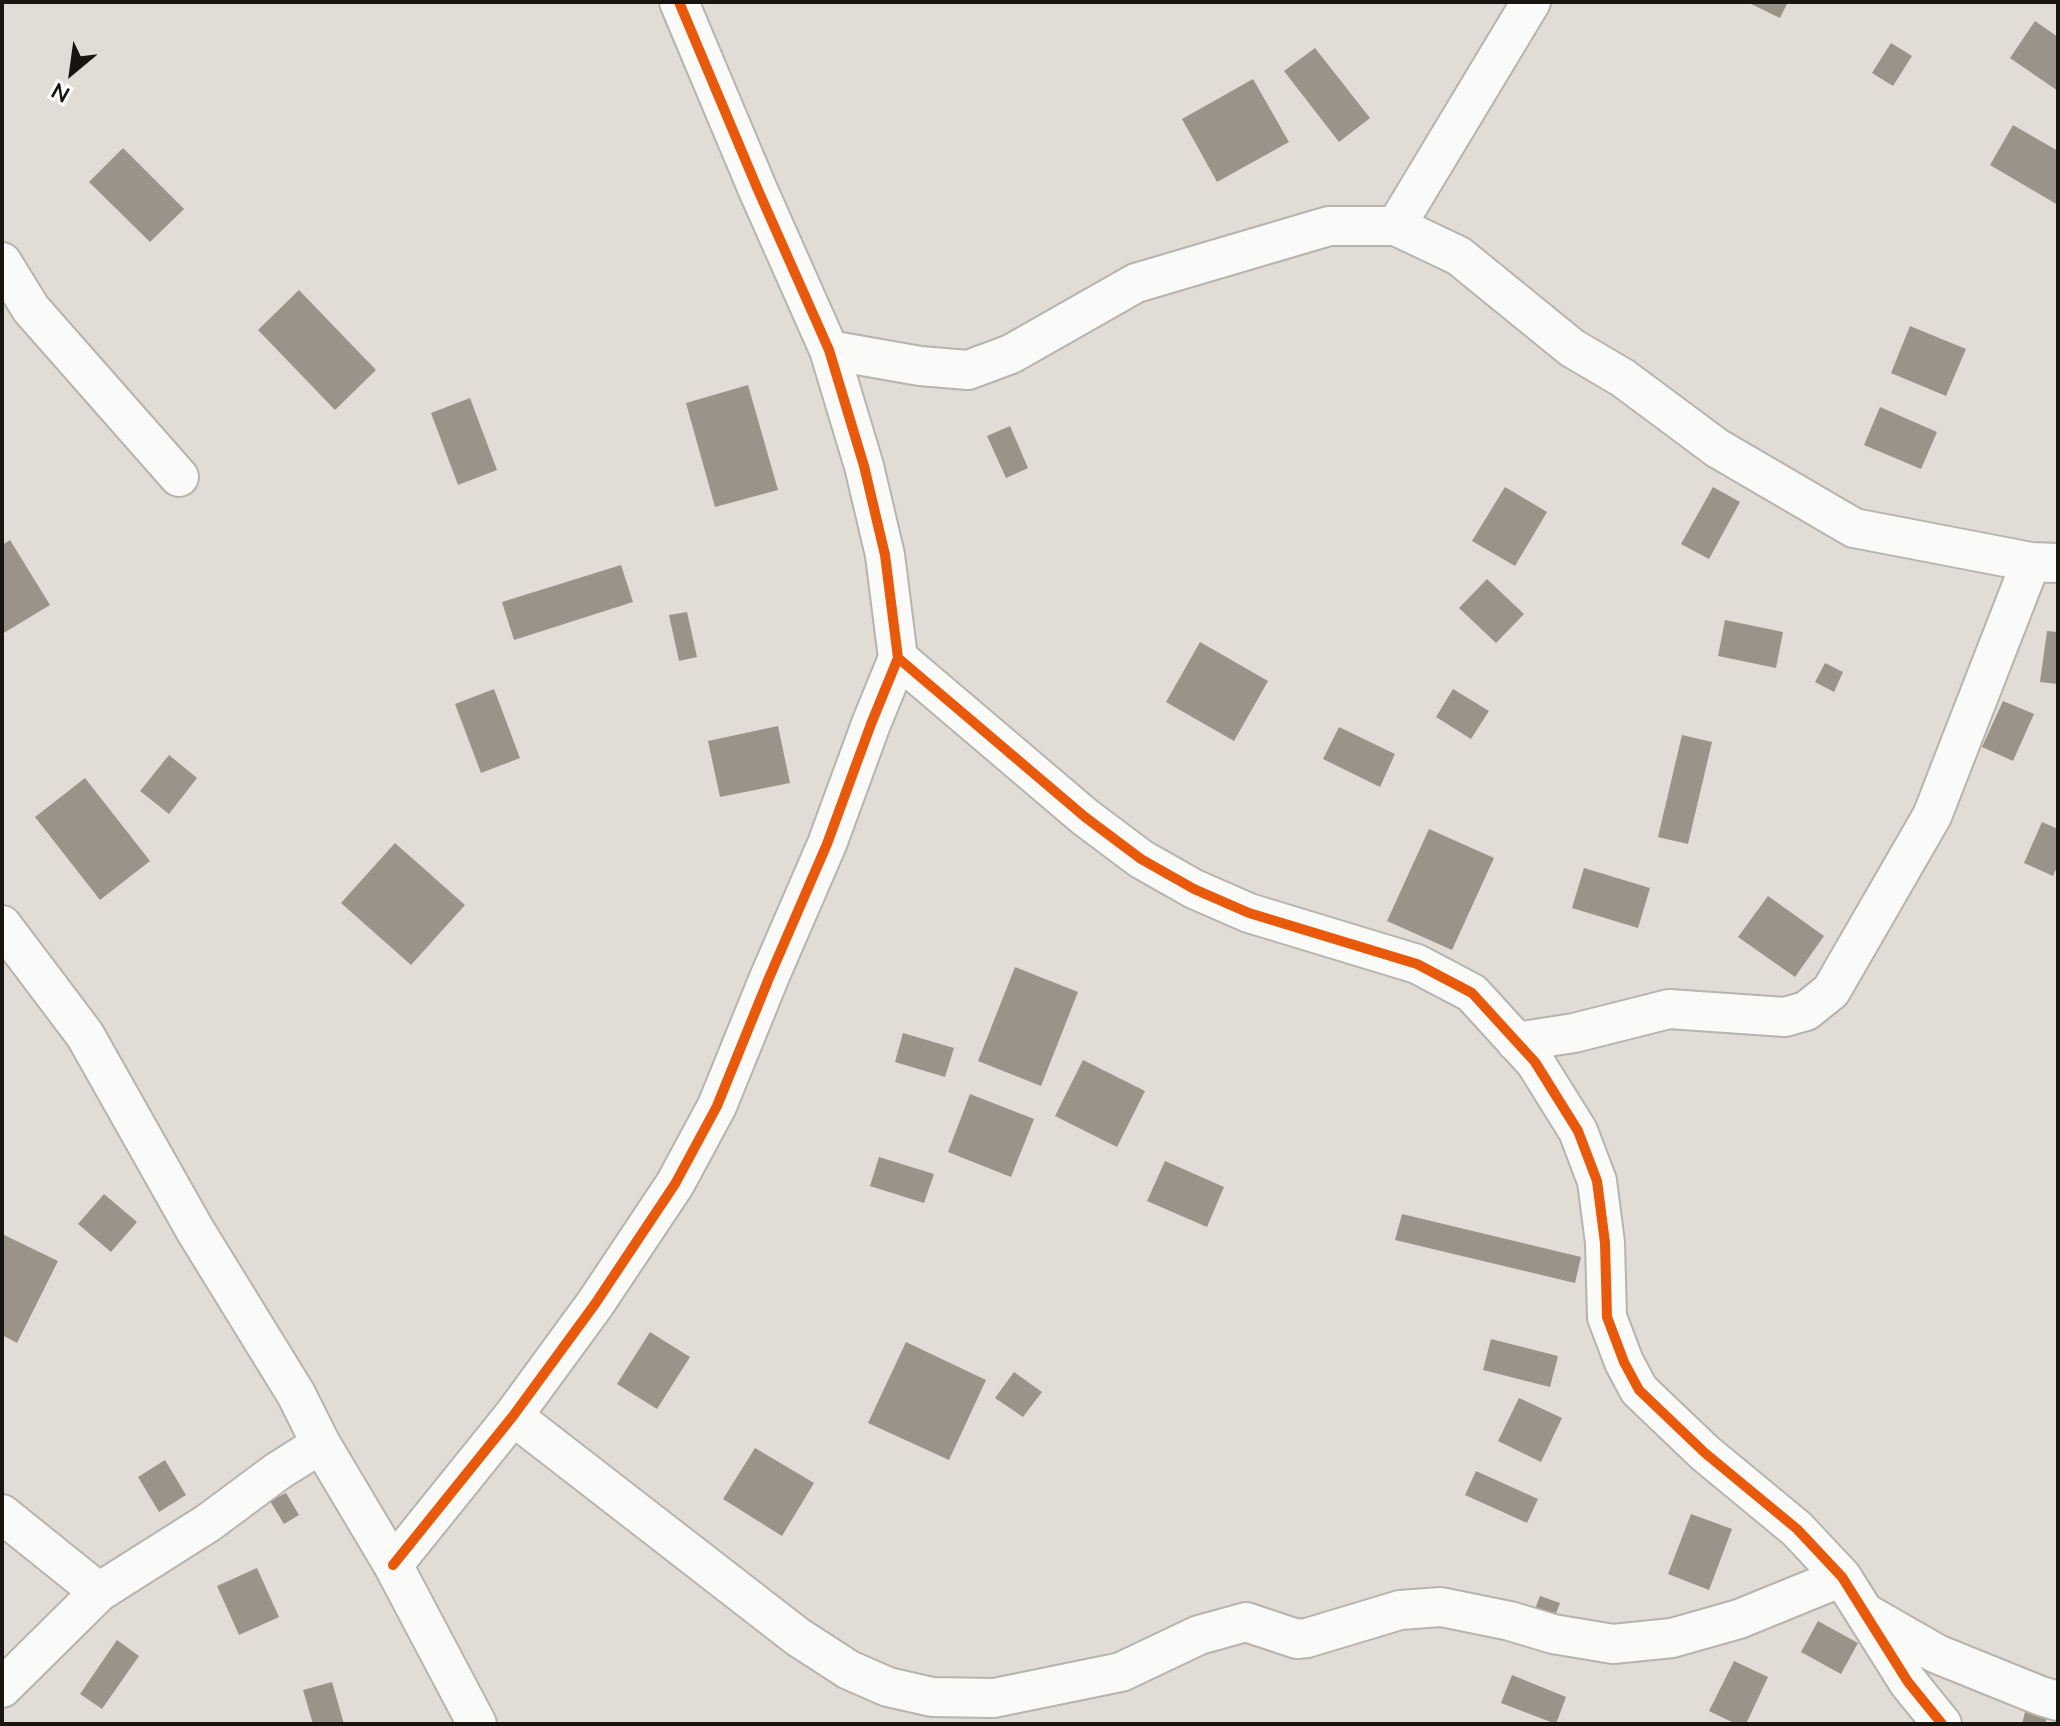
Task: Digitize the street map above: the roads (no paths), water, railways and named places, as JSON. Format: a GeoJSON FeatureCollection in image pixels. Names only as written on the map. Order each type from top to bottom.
{"type":"FeatureCollection","features":[{"type":"Feature","properties":{"kind":"street"},"geometry":{"type":"LineString","coordinates":[[393,1565],[513,1416],[595,1304],[675,1184],[717,1106],[827,844],[898,658],[885,555],[864,466],[829,350],[679,2]]}},
{"type":"Feature","properties":{"kind":"street"},"geometry":{"type":"LineString","coordinates":[[1396,226],[1531,2]]}},
{"type":"Feature","properties":{"kind":"street"},"geometry":{"type":"LineString","coordinates":[[829,350],[920,366],[968,370],[1011,354],[1136,283],[1329,226],[1396,226],[1459,256],[1572,348],[1623,378],[1717,448],[1854,528],[2044,562],[1932,816],[1831,991],[1806,1011],[1785,1017],[1669,1009],[1574,1033],[1516,1042]]}},
{"type":"Feature","properties":{"kind":"street"},"geometry":{"type":"LineString","coordinates":[[2,262],[31,309],[179,477]]}},
{"type":"Feature","properties":{"kind":"street"},"geometry":{"type":"LineString","coordinates":[[898,658],[1085,817],[1141,859],[1194,889],[1249,913],[1417,964],[1472,993],[1535,1062],[1578,1131],[1597,1181],[1605,1243],[1607,1317],[1624,1362],[1639,1390],[1705,1453],[1797,1529],[1842,1577],[1908,1682],[1942,1724]]}},
{"type":"Feature","properties":{"kind":"street"},"geometry":{"type":"LineString","coordinates":[[2,925],[85,1035],[195,1230],[296,1394],[321,1444],[393,1565],[477,1724]]}},
{"type":"Feature","properties":{"kind":"street"},"geometry":{"type":"LineString","coordinates":[[513,1416],[798,1637],[849,1670],[888,1687],[932,1697],[994,1698],[1121,1672],[1199,1635],[1246,1622],[1297,1639],[1400,1610],[1441,1607],[1510,1621],[1553,1634],[1613,1644],[1672,1638],[1739,1619],[1842,1577]]}},
{"type":"Feature","properties":{"kind":"street"},"geometry":{"type":"LineString","coordinates":[[2,1688],[99,1592],[208,1523],[278,1471],[321,1444]]}},
{"type":"Feature","properties":{"kind":"street"},"geometry":{"type":"LineString","coordinates":[[2,1514],[99,1592]]}},
{"type":"Feature","properties":{"kind":"street"},"geometry":{"type":"LineString","coordinates":[[1866,1614],[1937,1654],[2058,1701]]}}]}
